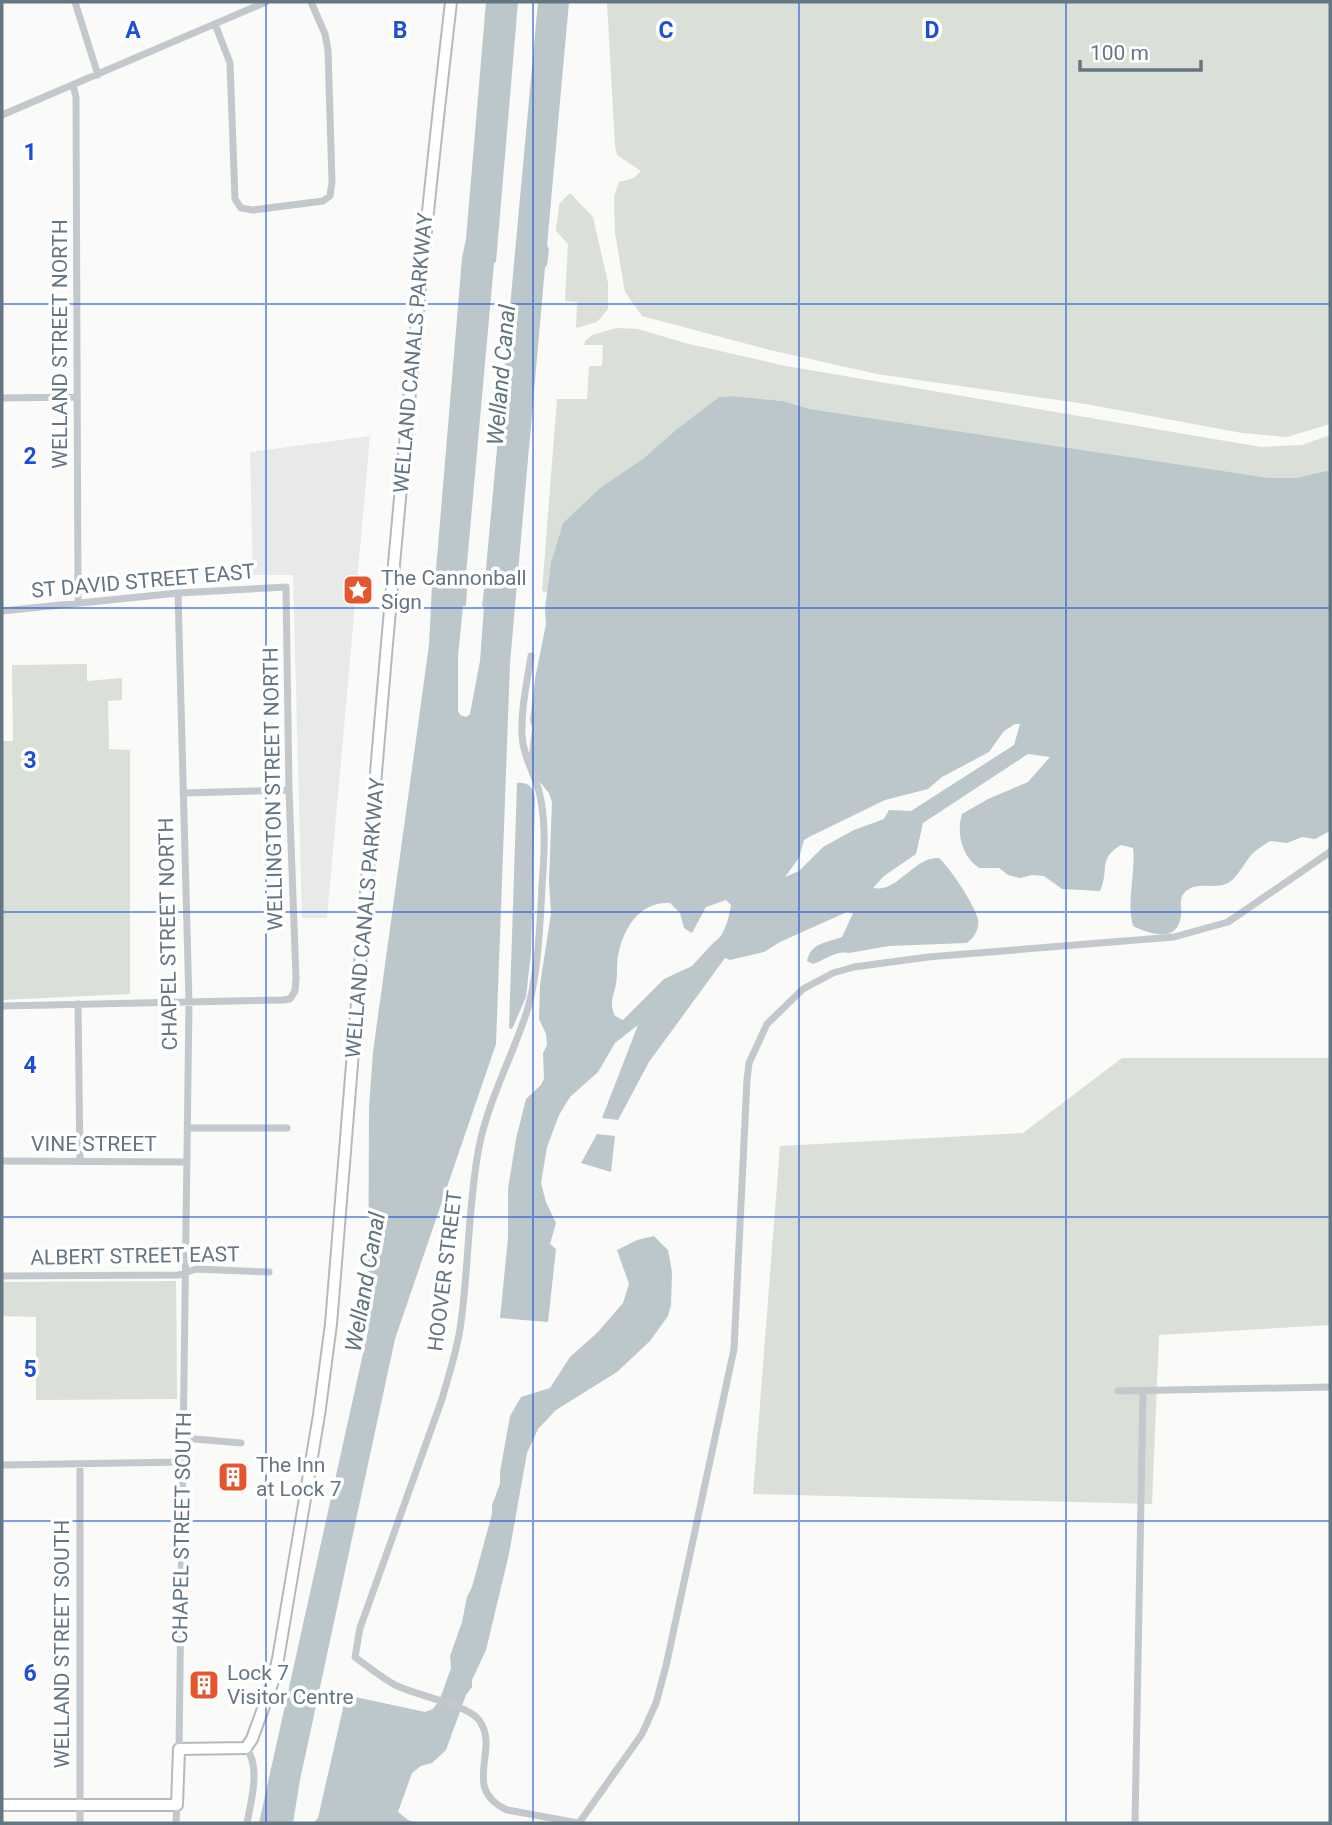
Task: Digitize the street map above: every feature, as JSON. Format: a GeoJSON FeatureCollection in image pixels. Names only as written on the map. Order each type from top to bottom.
{"type":"FeatureCollection","features":[{"type":"Feature","properties":{"kind":"street"},"geometry":{"type":"LineString","coordinates":[[75,2],[98,75]]}},
{"type":"Feature","properties":{"kind":"street"},"geometry":{"type":"LineString","coordinates":[[2,115],[266,2]]}},
{"type":"Feature","properties":{"kind":"street"},"geometry":{"type":"LineString","coordinates":[[215,24],[230,63],[235,199],[241,208],[253,210],[323,201],[330,196],[332,182],[329,60],[325,34],[311,2]]}},
{"type":"Feature","properties":{"kind":"street","name":"WELLAND CANALS PARKWAY"},"geometry":{"type":"LineString","coordinates":[[242,1749],[266,1700],[278,1659],[319,1415],[331,1324],[406,427],[424,236],[451,2]]}},
{"type":"Feature","properties":{"kind":"street","name":"WELLAND STREET NORTH"},"geometry":{"type":"LineString","coordinates":[[73,85],[76,97],[78,602]]}},
{"type":"Feature","properties":{"kind":"street"},"geometry":{"type":"LineString","coordinates":[[2,398],[77,397]]}},
{"type":"Feature","properties":{"kind":"street","name":"ST DAVID STREET EAST"},"geometry":{"type":"LineString","coordinates":[[2,611],[178,593],[286,587]]}},
{"type":"Feature","properties":{"kind":"street","name":"WELLINGTON STREET NORTH"},"geometry":{"type":"LineString","coordinates":[[188,1003],[283,1000],[290,999],[295,991],[286,587]]}},
{"type":"Feature","properties":{"kind":"street","name":"CHAPEL STREET NORTH"},"geometry":{"type":"LineString","coordinates":[[178,593],[188,1003],[186,1274]]}},
{"type":"Feature","properties":{"kind":"street","name":"HOOVER STREET"},"geometry":{"type":"LineString","coordinates":[[531,656],[523,705],[522,738],[541,799],[543,838],[543,884],[532,993],[526,1017],[499,1084],[480,1144],[470,1205],[461,1323],[453,1362],[360,1628],[355,1657],[395,1685],[476,1716],[485,1730],[483,1781],[491,1800],[508,1810],[578,1823]]}},
{"type":"Feature","properties":{"kind":"street"},"geometry":{"type":"LineString","coordinates":[[183,793],[289,790]]}},
{"type":"Feature","properties":{"kind":"street"},"geometry":{"type":"LineString","coordinates":[[578,1823],[642,1734],[656,1703],[666,1666],[734,1349],[747,1080],[749,1063],[767,1024],[803,989],[833,973],[854,967],[928,957],[1174,937],[1228,922],[1330,852]]}},
{"type":"Feature","properties":{"kind":"street"},"geometry":{"type":"LineString","coordinates":[[2,1006],[188,1003]]}},
{"type":"Feature","properties":{"kind":"street"},"geometry":{"type":"LineString","coordinates":[[78,1004],[80,1161]]}},
{"type":"Feature","properties":{"kind":"street"},"geometry":{"type":"LineString","coordinates":[[188,1128],[287,1128]]}},
{"type":"Feature","properties":{"kind":"street","name":"VINE STREET"},"geometry":{"type":"LineString","coordinates":[[2,1161],[187,1161]]}},
{"type":"Feature","properties":{"kind":"street","name":"ALBERT STREET EAST"},"geometry":{"type":"LineString","coordinates":[[2,1276],[186,1274],[196,1269],[269,1272]]}},
{"type":"Feature","properties":{"kind":"street","name":"CHAPEL STREET SOUTH"},"geometry":{"type":"LineString","coordinates":[[176,1823],[186,1274]]}},
{"type":"Feature","properties":{"kind":"street"},"geometry":{"type":"LineString","coordinates":[[1118,1391],[1330,1387]]}},
{"type":"Feature","properties":{"kind":"street"},"geometry":{"type":"LineString","coordinates":[[1135,1823],[1143,1391]]}},
{"type":"Feature","properties":{"kind":"street"},"geometry":{"type":"LineString","coordinates":[[183,1438],[241,1443]]}},
{"type":"Feature","properties":{"kind":"street"},"geometry":{"type":"LineString","coordinates":[[2,1465],[183,1462]]}},
{"type":"Feature","properties":{"kind":"street","name":"WELLAND STREET SOUTH"},"geometry":{"type":"LineString","coordinates":[[80,1464],[80,1823]]}},
{"type":"Feature","properties":{"kind":"street"},"geometry":{"type":"LineString","coordinates":[[179,1749],[242,1749],[253,1757],[247,1823]]}},
{"type":"Feature","properties":{"kind":"street"},"geometry":{"type":"LineString","coordinates":[[2,1805],[177,1805]]}},
{"type":"Feature","properties":{"kind":"shaded area"},"geometry":{"type":"Polygon","coordinates":[[[486,2],[518,2],[465,586],[466,606],[463,606],[458,656],[458,711],[466,717],[470,714],[480,661],[482,606],[538,2],[569,2],[510,663],[496,1044],[395,1339],[293,1823],[259,1823],[368,1331],[369,1108],[373,1052],[429,645],[432,585],[435,582],[486,2]]]}},
{"type":"Feature","properties":{"kind":"shaded area"},"geometry":{"type":"Polygon","coordinates":[[[607,2],[1330,2],[1330,424],[1287,437],[1242,433],[1086,404],[877,374],[770,350],[642,316],[625,292],[615,233],[614,197],[619,182],[634,178],[641,171],[617,155],[615,146],[607,2]]]}},
{"type":"Feature","properties":{"kind":"shaded area"},"geometry":{"type":"Polygon","coordinates":[[[570,193],[593,217],[608,283],[608,309],[597,322],[576,328],[577,302],[565,301],[568,244],[556,231],[559,204],[570,193]]]}},
{"type":"Feature","properties":{"kind":"shaded area"},"geometry":{"type":"Polygon","coordinates":[[[616,328],[638,329],[685,343],[786,366],[1261,447],[1302,445],[1330,435],[1330,470],[1296,478],[1270,478],[810,409],[783,401],[719,397],[644,458],[601,487],[563,523],[551,562],[547,592],[542,591],[557,399],[587,399],[589,366],[602,366],[603,345],[584,345],[585,341],[592,335],[616,328]]]}},
{"type":"Feature","properties":{"kind":"shaded area"},"geometry":{"type":"Polygon","coordinates":[[[719,397],[783,401],[810,409],[1270,478],[1296,478],[1330,470],[1330,831],[1315,839],[1302,837],[1287,843],[1270,841],[1252,854],[1228,883],[1186,891],[1181,900],[1178,925],[1169,934],[1147,932],[1133,926],[1131,916],[1133,848],[1121,845],[1109,855],[1100,891],[1062,889],[1044,876],[1020,878],[1008,875],[999,868],[979,868],[968,858],[960,837],[962,814],[988,799],[1028,782],[1050,757],[1028,754],[923,823],[916,854],[884,876],[873,888],[890,885],[921,863],[939,858],[962,887],[978,919],[976,932],[967,943],[889,946],[840,953],[813,964],[807,961],[816,947],[842,937],[853,913],[847,912],[764,952],[730,960],[725,958],[649,1062],[618,1120],[602,1118],[638,1025],[615,1043],[598,1072],[570,1097],[559,1115],[547,1147],[541,1183],[556,1223],[550,1244],[556,1249],[548,1322],[500,1318],[508,1238],[508,1189],[516,1139],[526,1099],[544,1079],[543,1053],[547,1045],[546,1034],[539,1019],[540,985],[551,913],[549,880],[552,802],[549,793],[539,781],[529,755],[532,728],[530,720],[546,624],[545,608],[551,562],[563,523],[601,487],[644,458],[719,397]],[[1020,724],[1004,731],[989,752],[942,777],[928,789],[885,800],[804,840],[799,858],[785,877],[799,871],[823,847],[854,830],[884,819],[889,810],[911,811],[1014,745],[1020,724]],[[726,900],[706,907],[692,933],[684,928],[680,913],[670,903],[651,906],[636,917],[625,933],[618,955],[612,1004],[615,1016],[623,1020],[664,979],[692,966],[718,939],[726,926],[730,910],[731,905],[726,900]]]}},
{"type":"Feature","properties":{"kind":"shaded area"},"geometry":{"type":"Polygon","coordinates":[[[370,436],[327,918],[302,918],[293,575],[253,575],[250,452],[370,436]]]}},
{"type":"Feature","properties":{"kind":"shaded area"},"geometry":{"type":"Polygon","coordinates":[[[87,664],[87,681],[122,678],[122,700],[108,701],[109,749],[130,750],[130,994],[2,1000],[2,741],[13,741],[12,665],[87,664]]]}},
{"type":"Feature","properties":{"kind":"shaded area"},"geometry":{"type":"Polygon","coordinates":[[[517,783],[529,786],[535,797],[531,953],[526,997],[512,1029],[509,1028],[517,783]]]}},
{"type":"Feature","properties":{"kind":"shaded area"},"geometry":{"type":"Polygon","coordinates":[[[1122,1058],[1330,1058],[1330,1325],[1159,1335],[1152,1504],[753,1494],[780,1146],[1023,1133],[1122,1058]]]}},
{"type":"Feature","properties":{"kind":"shaded area"},"geometry":{"type":"Polygon","coordinates":[[[597,1134],[615,1136],[611,1172],[581,1163],[597,1134]]]}},
{"type":"Feature","properties":{"kind":"shaded area"},"geometry":{"type":"Polygon","coordinates":[[[654,1236],[668,1250],[672,1272],[668,1316],[650,1341],[617,1372],[556,1410],[538,1429],[527,1453],[509,1554],[486,1650],[446,1750],[432,1763],[421,1766],[412,1773],[398,1812],[408,1820],[418,1823],[313,1823],[318,1818],[346,1695],[425,1712],[433,1709],[440,1699],[451,1668],[450,1656],[500,1484],[510,1416],[521,1397],[550,1388],[570,1357],[598,1332],[623,1303],[629,1284],[617,1250],[637,1240],[654,1236]]]}},
{"type":"Feature","properties":{"kind":"shaded area"},"geometry":{"type":"Polygon","coordinates":[[[176,1281],[177,1399],[36,1400],[36,1317],[2,1316],[2,1282],[176,1281]]]}},
{"type":"Feature","properties":{"kind":"place","name":"The Cannonball Sign"},"geometry":{"type":"Point","coordinates":[358,590]}},
{"type":"Feature","properties":{"kind":"place","name":"The Inn at Lock 7"},"geometry":{"type":"Point","coordinates":[233,1477]}},
{"type":"Feature","properties":{"kind":"place","name":"Lock 7 Visitor Centre"},"geometry":{"type":"Point","coordinates":[204,1685]}},
{"type":"Feature","properties":{"kind":"water label","name":"Welland Canal"},"geometry":{"type":"Point","coordinates":[501,375]}},
{"type":"Feature","properties":{"kind":"water label","name":"Welland Canal"},"geometry":{"type":"Point","coordinates":[365,1282]}}]}
